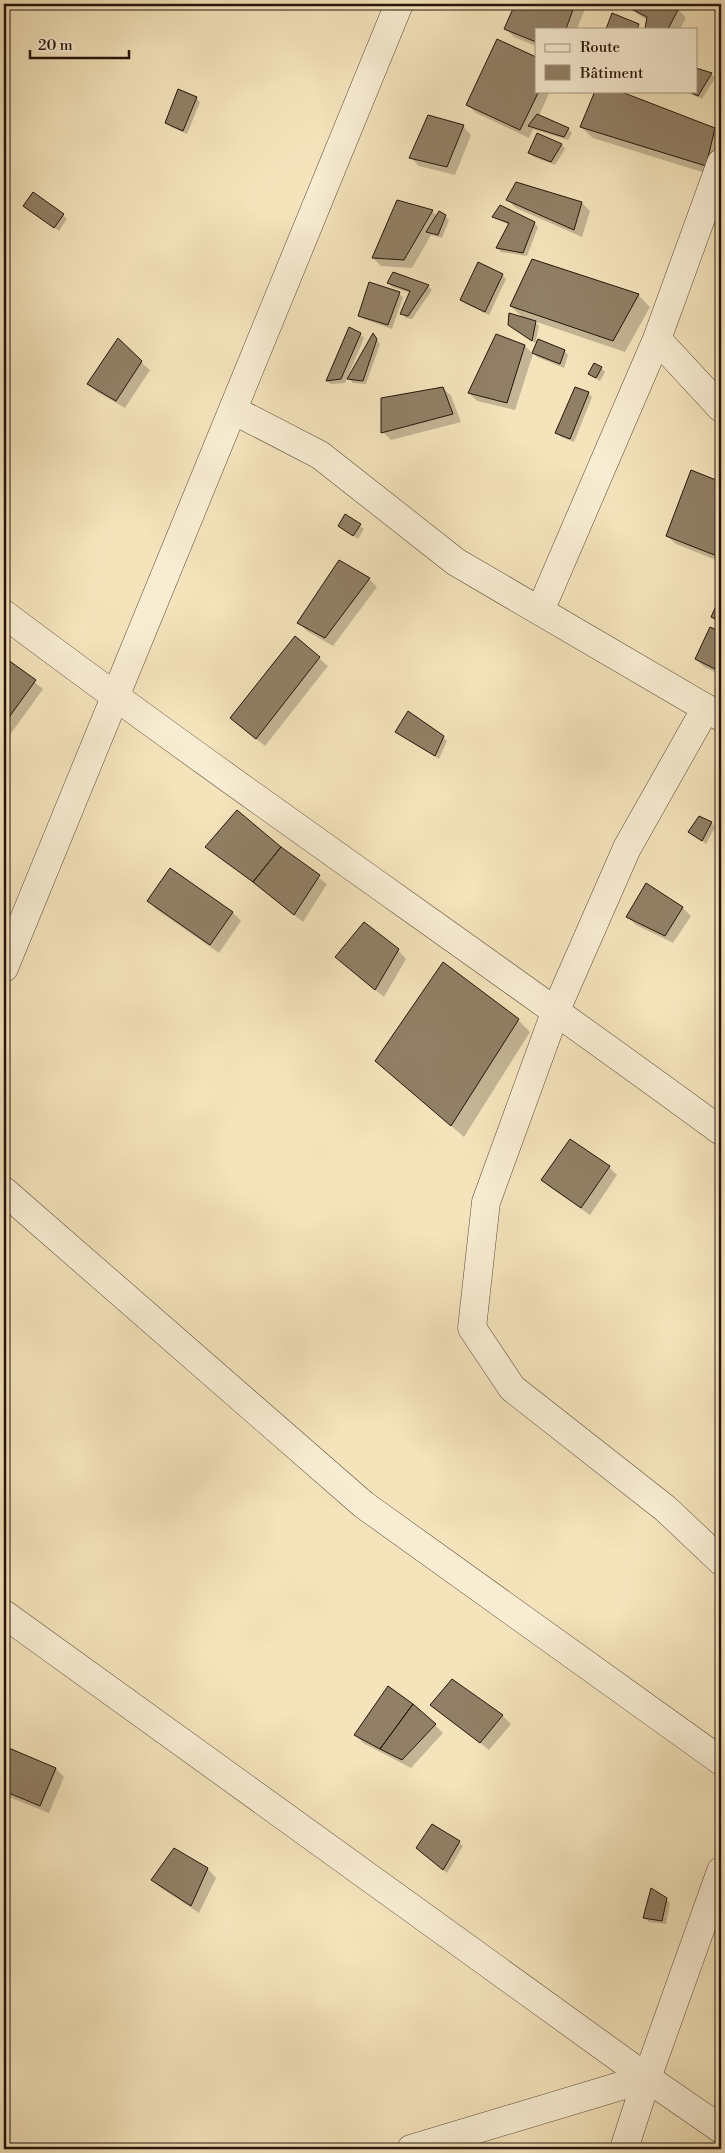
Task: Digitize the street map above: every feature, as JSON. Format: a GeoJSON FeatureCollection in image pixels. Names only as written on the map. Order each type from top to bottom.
{"type":"FeatureCollection","features":[{"type":"Feature","properties":{"kind":"street"},"geometry":{"type":"LineString","coordinates":[[4,968],[399,4]]}},
{"type":"Feature","properties":{"kind":"street"},"geometry":{"type":"LineString","coordinates":[[540,612],[657,339],[721,163]]}},
{"type":"Feature","properties":{"kind":"street"},"geometry":{"type":"LineString","coordinates":[[657,339],[721,408]]}},
{"type":"Feature","properties":{"kind":"street"},"geometry":{"type":"LineString","coordinates":[[233,410],[320,455],[456,562],[713,712],[627,848],[556,1010],[486,1202],[472,1328],[512,1388],[666,1509],[721,1561]]}},
{"type":"Feature","properties":{"kind":"street"},"geometry":{"type":"LineString","coordinates":[[4,614],[115,697],[556,1010],[721,1131]]}},
{"type":"Feature","properties":{"kind":"street"},"geometry":{"type":"LineString","coordinates":[[4,1191],[364,1505],[721,1761]]}},
{"type":"Feature","properties":{"kind":"street"},"geometry":{"type":"LineString","coordinates":[[4,1614],[647,2078],[721,2129]]}},
{"type":"Feature","properties":{"kind":"street"},"geometry":{"type":"LineString","coordinates":[[624,2149],[647,2078],[721,1871]]}},
{"type":"Feature","properties":{"kind":"street"},"geometry":{"type":"LineString","coordinates":[[411,2149],[647,2078]]}},
{"type":"Feature","properties":{"kind":"building"},"geometry":{"type":"Polygon","coordinates":[[[515,4],[575,4],[566,28],[535,28],[535,42],[504,29],[515,4]]]}},
{"type":"Feature","properties":{"kind":"building"},"geometry":{"type":"Polygon","coordinates":[[[630,4],[668,4],[679,8],[669,28],[645,28],[647,17],[629,8],[630,4]]]}},
{"type":"Feature","properties":{"kind":"building"},"geometry":{"type":"Polygon","coordinates":[[[612,13],[639,24],[637,28],[606,28],[612,13]]]}},
{"type":"Feature","properties":{"kind":"building"},"geometry":{"type":"Polygon","coordinates":[[[497,39],[535,57],[535,92],[539,92],[520,130],[466,105],[497,39]]]}},
{"type":"Feature","properties":{"kind":"building"},"geometry":{"type":"Polygon","coordinates":[[[698,69],[712,73],[698,96],[689,92],[698,92],[698,69]]]}},
{"type":"Feature","properties":{"kind":"building"},"geometry":{"type":"Polygon","coordinates":[[[178,89],[197,97],[183,131],[165,123],[178,89]]]}},
{"type":"Feature","properties":{"kind":"building"},"geometry":{"type":"Polygon","coordinates":[[[595,92],[622,92],[715,128],[706,166],[580,127],[595,92]]]}},
{"type":"Feature","properties":{"kind":"building"},"geometry":{"type":"Polygon","coordinates":[[[537,114],[569,128],[564,137],[528,126],[537,114]]]}},
{"type":"Feature","properties":{"kind":"building"},"geometry":{"type":"Polygon","coordinates":[[[428,115],[464,125],[447,167],[409,158],[428,115]]]}},
{"type":"Feature","properties":{"kind":"building"},"geometry":{"type":"Polygon","coordinates":[[[537,133],[562,144],[551,162],[528,153],[537,133]]]}},
{"type":"Feature","properties":{"kind":"building"},"geometry":{"type":"Polygon","coordinates":[[[516,182],[582,202],[574,230],[506,200],[516,182]]]}},
{"type":"Feature","properties":{"kind":"building"},"geometry":{"type":"Polygon","coordinates":[[[33,192],[64,214],[54,228],[23,206],[33,192]]]}},
{"type":"Feature","properties":{"kind":"building"},"geometry":{"type":"Polygon","coordinates":[[[397,200],[433,210],[404,260],[372,258],[397,200]]]}},
{"type":"Feature","properties":{"kind":"building"},"geometry":{"type":"Polygon","coordinates":[[[500,205],[535,222],[523,253],[496,248],[509,223],[492,217],[500,205]]]}},
{"type":"Feature","properties":{"kind":"building"},"geometry":{"type":"Polygon","coordinates":[[[439,211],[446,215],[438,235],[426,232],[439,211]]]}},
{"type":"Feature","properties":{"kind":"building"},"geometry":{"type":"Polygon","coordinates":[[[532,259],[639,294],[613,341],[510,306],[532,259]]]}},
{"type":"Feature","properties":{"kind":"building"},"geometry":{"type":"Polygon","coordinates":[[[478,262],[503,274],[485,312],[460,300],[478,262]]]}},
{"type":"Feature","properties":{"kind":"building"},"geometry":{"type":"Polygon","coordinates":[[[393,272],[429,285],[408,316],[400,314],[410,291],[387,283],[393,272]]]}},
{"type":"Feature","properties":{"kind":"building"},"geometry":{"type":"Polygon","coordinates":[[[369,282],[400,292],[388,325],[358,316],[369,282]]]}},
{"type":"Feature","properties":{"kind":"building"},"geometry":{"type":"Polygon","coordinates":[[[509,313],[536,321],[532,341],[508,325],[509,313]]]}},
{"type":"Feature","properties":{"kind":"building"},"geometry":{"type":"Polygon","coordinates":[[[349,327],[361,333],[341,379],[326,381],[349,327]]]}},
{"type":"Feature","properties":{"kind":"building"},"geometry":{"type":"Polygon","coordinates":[[[373,333],[377,339],[363,381],[347,379],[373,333]]]}},
{"type":"Feature","properties":{"kind":"building"},"geometry":{"type":"Polygon","coordinates":[[[496,334],[525,345],[507,403],[468,393],[496,334]]]}},
{"type":"Feature","properties":{"kind":"building"},"geometry":{"type":"Polygon","coordinates":[[[118,338],[142,361],[116,401],[87,384],[118,338]]]}},
{"type":"Feature","properties":{"kind":"building"},"geometry":{"type":"Polygon","coordinates":[[[538,339],[565,350],[560,364],[532,353],[538,339]]]}},
{"type":"Feature","properties":{"kind":"building"},"geometry":{"type":"Polygon","coordinates":[[[594,363],[602,367],[596,378],[588,374],[594,363]]]}},
{"type":"Feature","properties":{"kind":"building"},"geometry":{"type":"Polygon","coordinates":[[[443,387],[453,414],[381,433],[381,398],[443,387]]]}},
{"type":"Feature","properties":{"kind":"building"},"geometry":{"type":"Polygon","coordinates":[[[575,387],[589,392],[570,439],[555,433],[575,387]]]}},
{"type":"Feature","properties":{"kind":"building"},"geometry":{"type":"Polygon","coordinates":[[[691,470],[721,482],[721,544],[717,556],[666,536],[691,470]]]}},
{"type":"Feature","properties":{"kind":"building"},"geometry":{"type":"Polygon","coordinates":[[[345,514],[361,524],[353,536],[338,526],[345,514]]]}},
{"type":"Feature","properties":{"kind":"building"},"geometry":{"type":"Polygon","coordinates":[[[339,560],[370,578],[325,638],[297,623],[339,560]]]}},
{"type":"Feature","properties":{"kind":"building"},"geometry":{"type":"Polygon","coordinates":[[[721,595],[721,622],[711,617],[721,595]]]}},
{"type":"Feature","properties":{"kind":"building"},"geometry":{"type":"Polygon","coordinates":[[[710,627],[721,632],[721,672],[695,659],[710,627]]]}},
{"type":"Feature","properties":{"kind":"building"},"geometry":{"type":"Polygon","coordinates":[[[295,636],[320,657],[256,739],[230,718],[295,636]]]}},
{"type":"Feature","properties":{"kind":"building"},"geometry":{"type":"Polygon","coordinates":[[[4,657],[36,680],[4,724],[4,657]]]}},
{"type":"Feature","properties":{"kind":"building"},"geometry":{"type":"Polygon","coordinates":[[[408,711],[444,736],[435,756],[395,732],[408,711]]]}},
{"type":"Feature","properties":{"kind":"building"},"geometry":{"type":"Polygon","coordinates":[[[237,810],[281,847],[253,882],[205,847],[237,810]]]}},
{"type":"Feature","properties":{"kind":"building"},"geometry":{"type":"Polygon","coordinates":[[[699,816],[712,822],[702,841],[688,832],[699,816]]]}},
{"type":"Feature","properties":{"kind":"building"},"geometry":{"type":"Polygon","coordinates":[[[281,847],[320,875],[294,915],[253,882],[281,847]]]}},
{"type":"Feature","properties":{"kind":"building"},"geometry":{"type":"Polygon","coordinates":[[[170,868],[233,912],[210,945],[147,901],[170,868]]]}},
{"type":"Feature","properties":{"kind":"building"},"geometry":{"type":"Polygon","coordinates":[[[646,883],[683,907],[665,936],[626,917],[646,883]]]}},
{"type":"Feature","properties":{"kind":"building"},"geometry":{"type":"Polygon","coordinates":[[[364,922],[399,949],[375,990],[335,957],[364,922]]]}},
{"type":"Feature","properties":{"kind":"building"},"geometry":{"type":"Polygon","coordinates":[[[443,962],[519,1019],[451,1126],[375,1061],[443,962]]]}},
{"type":"Feature","properties":{"kind":"building"},"geometry":{"type":"Polygon","coordinates":[[[570,1139],[610,1166],[581,1208],[541,1180],[570,1139]]]}},
{"type":"Feature","properties":{"kind":"building"},"geometry":{"type":"Polygon","coordinates":[[[452,1679],[503,1715],[480,1743],[430,1705],[452,1679]]]}},
{"type":"Feature","properties":{"kind":"building"},"geometry":{"type":"Polygon","coordinates":[[[388,1686],[413,1704],[380,1749],[354,1735],[388,1686]]]}},
{"type":"Feature","properties":{"kind":"building"},"geometry":{"type":"Polygon","coordinates":[[[413,1704],[436,1724],[402,1760],[380,1749],[413,1704]]]}},
{"type":"Feature","properties":{"kind":"building"},"geometry":{"type":"Polygon","coordinates":[[[4,1746],[56,1768],[40,1806],[4,1791],[4,1746]]]}},
{"type":"Feature","properties":{"kind":"building"},"geometry":{"type":"Polygon","coordinates":[[[432,1824],[460,1841],[443,1870],[416,1848],[432,1824]]]}},
{"type":"Feature","properties":{"kind":"building"},"geometry":{"type":"Polygon","coordinates":[[[174,1848],[208,1868],[191,1906],[151,1880],[174,1848]]]}},
{"type":"Feature","properties":{"kind":"building"},"geometry":{"type":"Polygon","coordinates":[[[651,1888],[667,1898],[662,1921],[643,1918],[651,1888]]]}}]}
